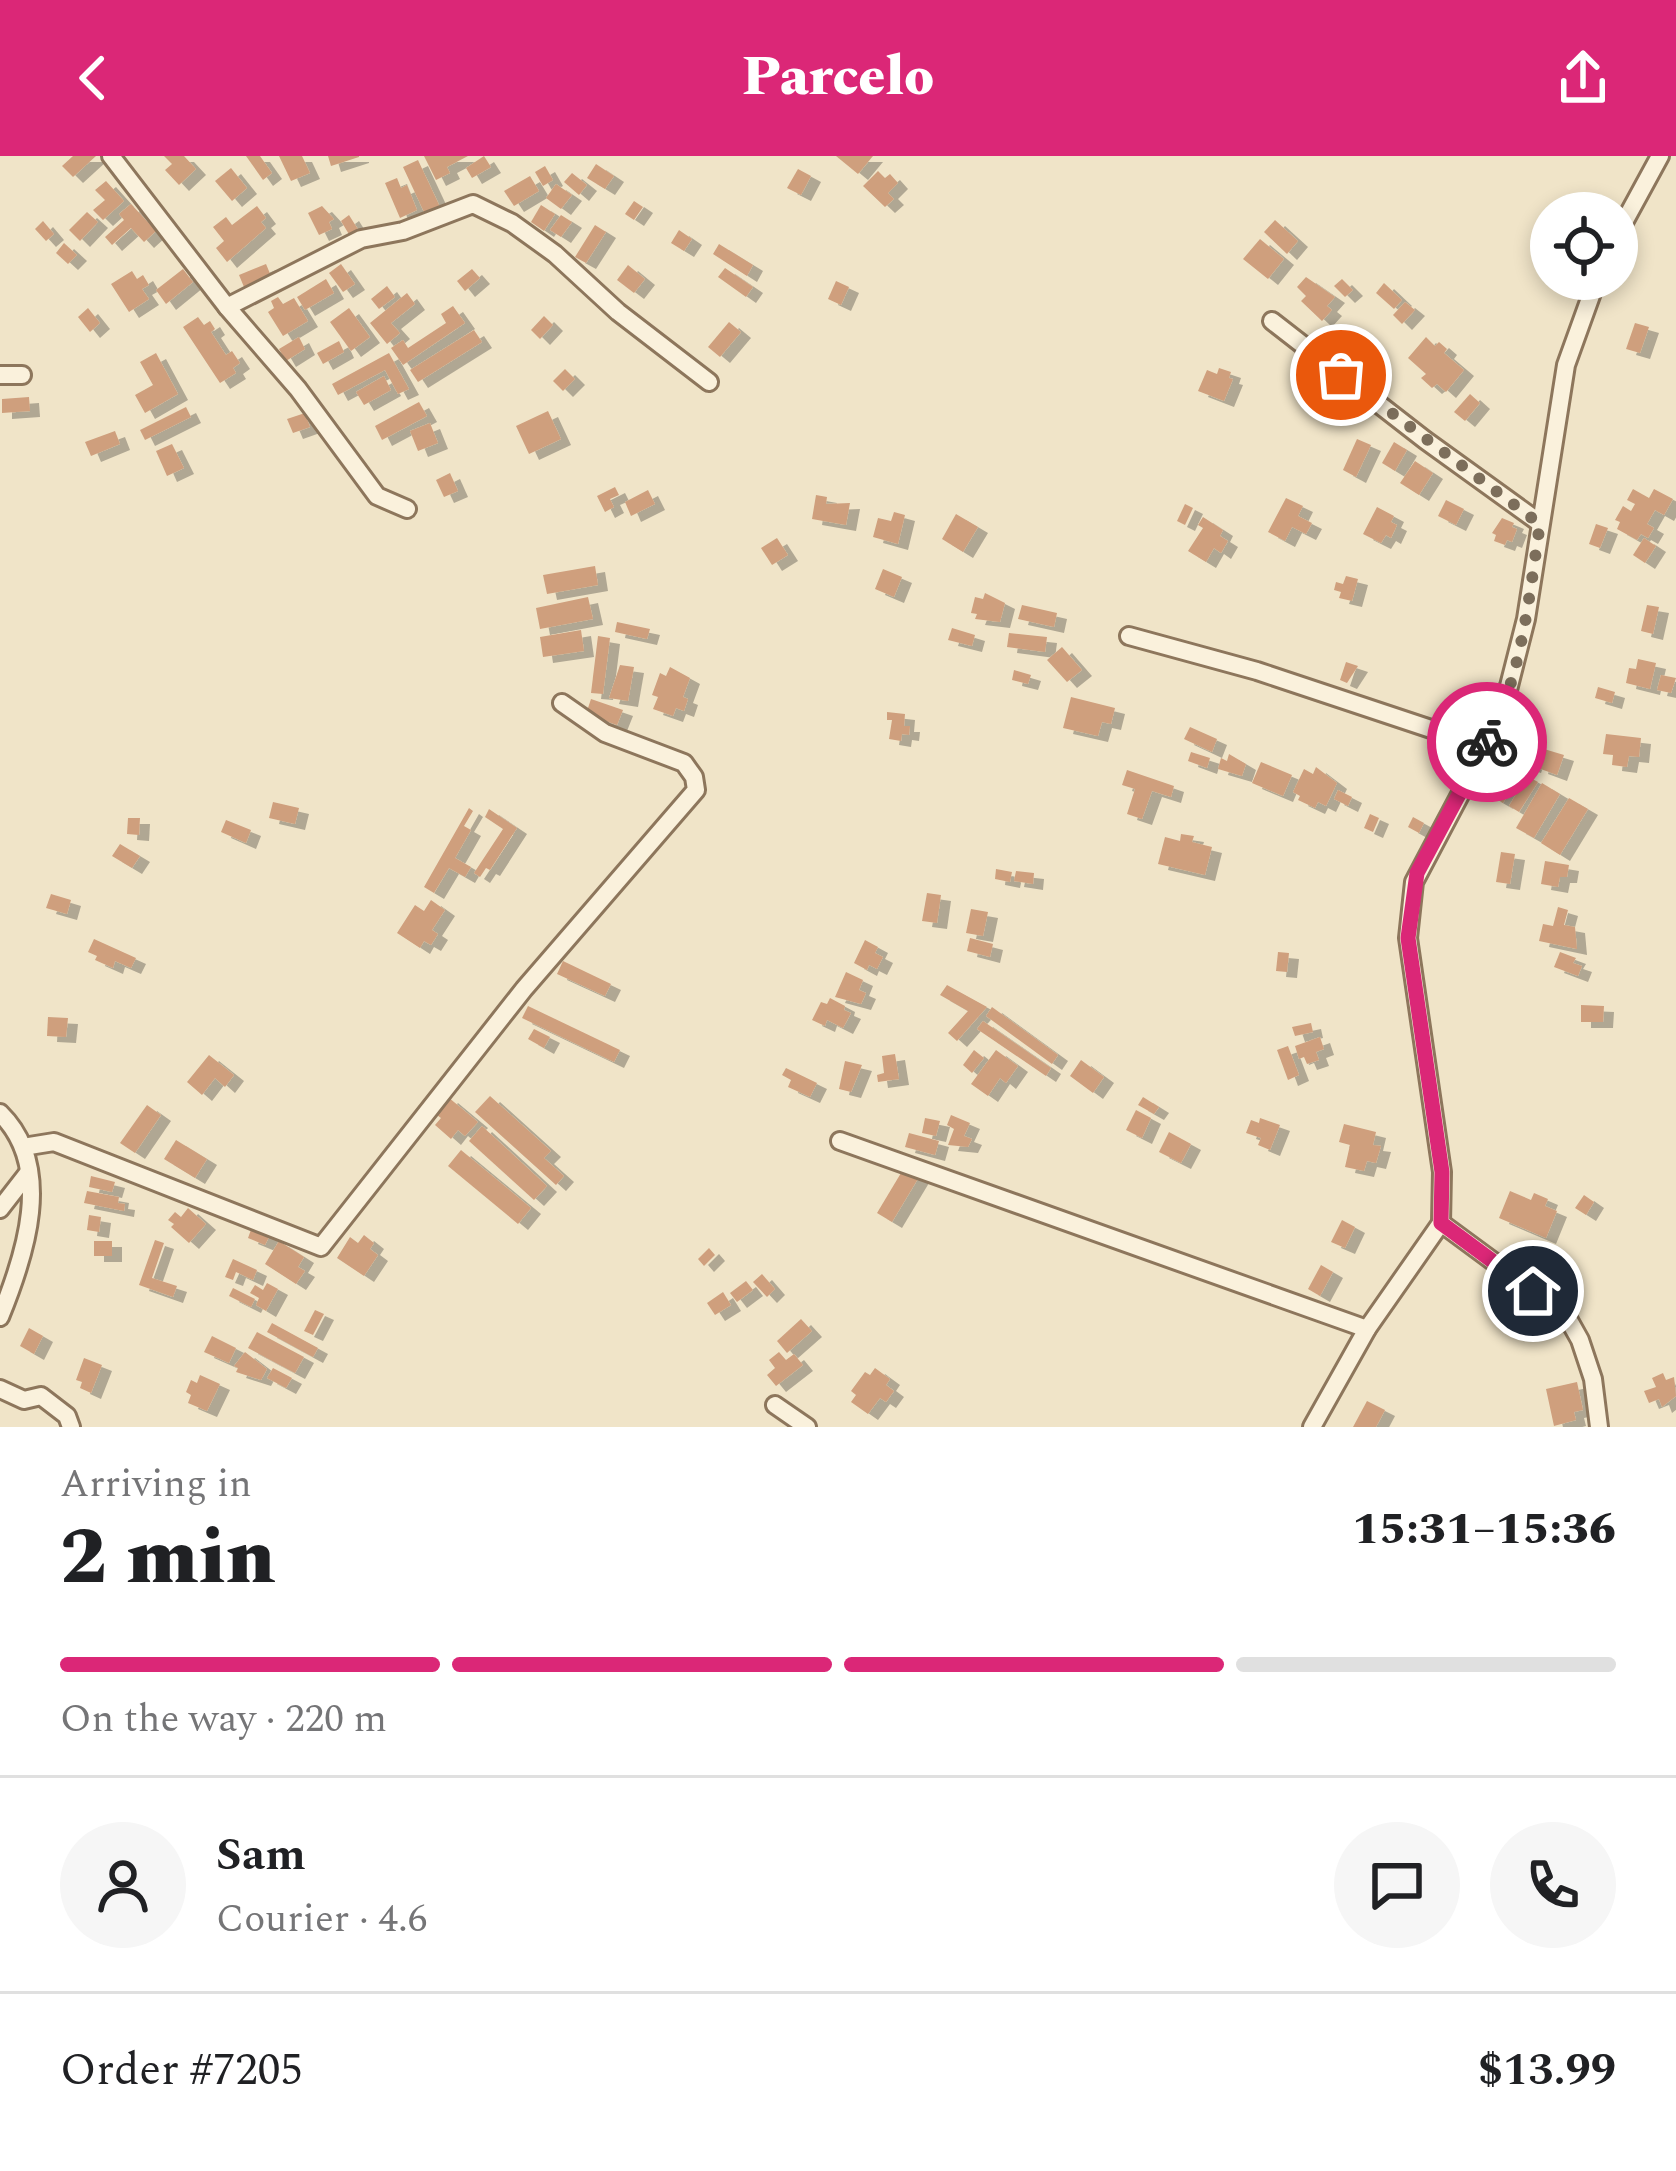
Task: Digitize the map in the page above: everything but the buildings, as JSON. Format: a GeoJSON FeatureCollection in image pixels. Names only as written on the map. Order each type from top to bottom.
{"type":"FeatureCollection","features":[{"type":"Feature","properties":{"kind":"street"},"geometry":{"type":"LineString","coordinates":[[111,156],[227,307],[298,389],[376,496],[407,509]]}},
{"type":"Feature","properties":{"kind":"street"},"geometry":{"type":"LineString","coordinates":[[1638,196],[1660,156]]}},
{"type":"Feature","properties":{"kind":"street"},"geometry":{"type":"LineString","coordinates":[[227,307],[361,239],[403,232],[472,204],[512,223],[555,254],[618,312],[709,382]]}},
{"type":"Feature","properties":{"kind":"street"},"geometry":{"type":"LineString","coordinates":[[1312,1427],[1367,1329],[1441,1223],[1442,1172],[1408,938],[1417,873],[1498,723],[1515,664],[1566,365],[1589,300]]}},
{"type":"Feature","properties":{"kind":"street"},"geometry":{"type":"LineString","coordinates":[[1272,321],[1540,524]]}},
{"type":"Feature","properties":{"kind":"street"},"geometry":{"type":"LineString","coordinates":[[0,376],[22,375]]}},
{"type":"Feature","properties":{"kind":"street"},"geometry":{"type":"LineString","coordinates":[[1129,636],[1257,671],[1485,747]]}},
{"type":"Feature","properties":{"kind":"street"},"geometry":{"type":"LineString","coordinates":[[23,1147],[54,1142],[321,1247],[524,989],[696,790],[684,763],[605,734],[562,703]]}},
{"type":"Feature","properties":{"kind":"street"},"geometry":{"type":"LineString","coordinates":[[0,1113],[14,1127],[23,1147],[31,1227],[0,1317]]}},
{"type":"Feature","properties":{"kind":"street"},"geometry":{"type":"LineString","coordinates":[[840,1141],[1367,1329]]}},
{"type":"Feature","properties":{"kind":"street"},"geometry":{"type":"LineString","coordinates":[[0,1209],[28,1173]]}},
{"type":"Feature","properties":{"kind":"street"},"geometry":{"type":"LineString","coordinates":[[1441,1223],[1566,1316],[1594,1379],[1599,1427]]}},
{"type":"Feature","properties":{"kind":"street"},"geometry":{"type":"LineString","coordinates":[[0,1389],[24,1400],[41,1396],[67,1416],[71,1427]]}},
{"type":"Feature","properties":{"kind":"street"},"geometry":{"type":"LineString","coordinates":[[775,1405],[807,1427]]}},
{"type":"Feature","properties":{"kind":"way so far"},"geometry":{"type":"LineString","coordinates":[[1341,375],[1540,524],[1526,619],[1498,723],[1487,742]]}},
{"type":"Feature","properties":{"kind":"route"},"geometry":{"type":"LineString","coordinates":[[1487,742],[1417,873],[1408,938],[1442,1172],[1441,1223],[1533,1291]]}}]}
